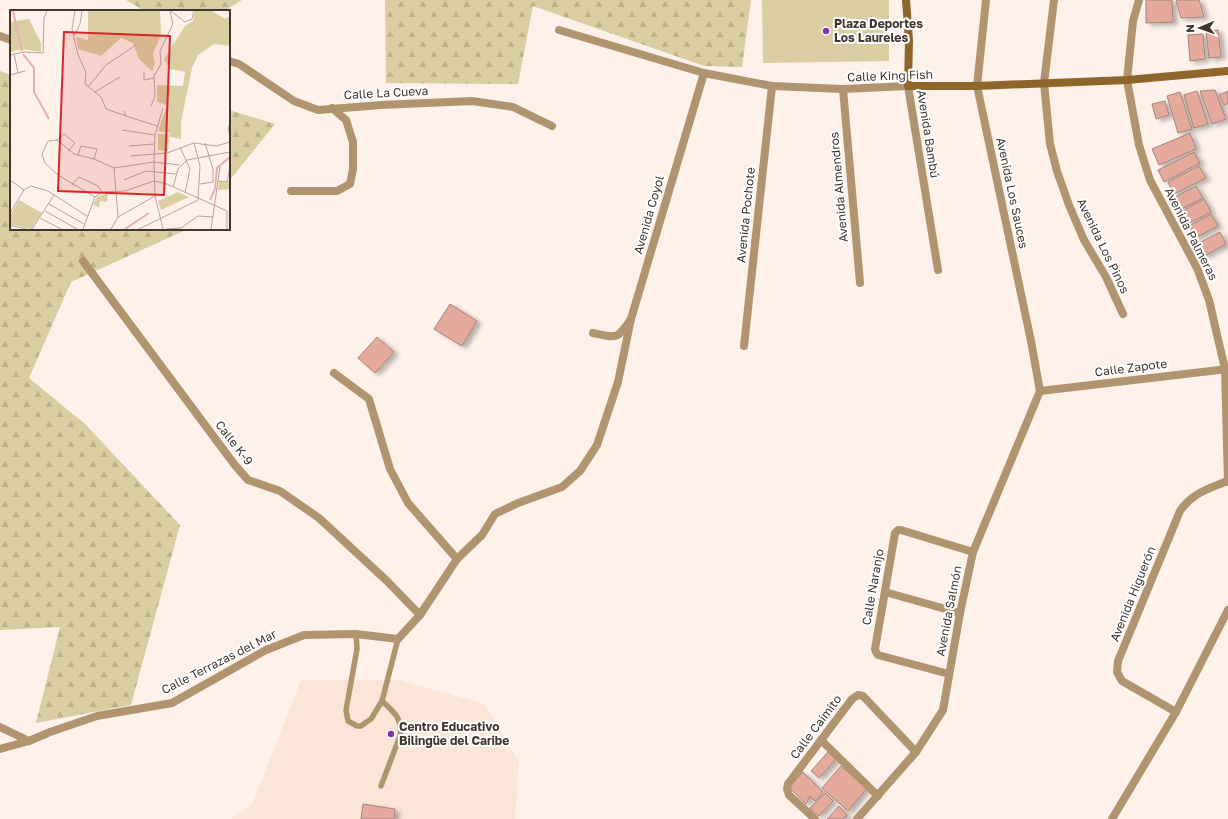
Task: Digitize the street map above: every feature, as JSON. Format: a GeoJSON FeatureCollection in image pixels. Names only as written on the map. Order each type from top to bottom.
{"type":"FeatureCollection","features":[{"type":"Feature","properties":{"kind":"street","name":"Avenida Bambú"},"geometry":{"type":"LineString","coordinates":[[906,0],[909,40],[908,86],[938,270]]}},
{"type":"Feature","properties":{"kind":"street","name":"Avenida Los Sauces"},"geometry":{"type":"LineString","coordinates":[[986,0],[977,86],[1030,334],[1040,390]]}},
{"type":"Feature","properties":{"kind":"street","name":"Avenida Los Pinos"},"geometry":{"type":"LineString","coordinates":[[1054,0],[1044,83],[1050,144],[1057,171],[1069,205],[1084,240],[1106,277],[1123,314]]}},
{"type":"Feature","properties":{"kind":"street","name":"Avenida Palmeras"},"geometry":{"type":"LineString","coordinates":[[1139,0],[1133,21],[1127,80],[1139,145],[1150,180],[1197,268],[1209,300],[1226,369],[1228,481]]}},
{"type":"Feature","properties":{"kind":"street","name":"Calle King Fish"},"geometry":{"type":"LineString","coordinates":[[559,30],[704,73],[772,86],[842,89],[908,86],[977,86],[1127,80],[1228,71]]}},
{"type":"Feature","properties":{"kind":"street"},"geometry":{"type":"LineString","coordinates":[[0,36],[10,40]]}},
{"type":"Feature","properties":{"kind":"street","name":"Calle La Cueva"},"geometry":{"type":"LineString","coordinates":[[230,61],[239,64],[294,101],[318,110],[381,105],[472,101],[513,107],[552,126]]}},
{"type":"Feature","properties":{"kind":"street","name":"Avenida Coyol"},"geometry":{"type":"LineString","coordinates":[[593,333],[612,337],[621,334],[631,319],[704,73]]}},
{"type":"Feature","properties":{"kind":"street","name":"Avenida Pochote"},"geometry":{"type":"LineString","coordinates":[[744,346],[772,86]]}},
{"type":"Feature","properties":{"kind":"street","name":"Avenida Almendros"},"geometry":{"type":"LineString","coordinates":[[842,89],[860,283]]}},
{"type":"Feature","properties":{"kind":"street"},"geometry":{"type":"LineString","coordinates":[[291,191],[337,191],[350,184],[353,169],[353,142],[346,120],[332,108]]}},
{"type":"Feature","properties":{"kind":"street","name":"Calle K-9"},"geometry":{"type":"LineString","coordinates":[[83,261],[234,464],[248,480],[280,491],[319,518],[388,581],[420,615]]}},
{"type":"Feature","properties":{"kind":"street"},"geometry":{"type":"LineString","coordinates":[[398,639],[420,615],[457,559],[482,535],[495,514],[518,503],[562,487],[580,471],[597,445],[618,382],[631,319]]}},
{"type":"Feature","properties":{"kind":"street","name":"Calle Zapote"},"geometry":{"type":"LineString","coordinates":[[1040,390],[1226,369]]}},
{"type":"Feature","properties":{"kind":"street"},"geometry":{"type":"LineString","coordinates":[[334,373],[369,399],[390,469],[408,503],[457,559]]}},
{"type":"Feature","properties":{"kind":"street","name":"Avenida Salmón"},"geometry":{"type":"LineString","coordinates":[[858,819],[916,752],[942,710],[973,552],[1040,390]]}},
{"type":"Feature","properties":{"kind":"street","name":"Avenida Higuerón"},"geometry":{"type":"LineString","coordinates":[[1176,712],[1122,681],[1117,672],[1118,661],[1180,511],[1186,502],[1196,495],[1228,481]]}},
{"type":"Feature","properties":{"kind":"street","name":"Calle Naranjo"},"geometry":{"type":"LineString","coordinates":[[949,674],[878,655],[876,652],[875,649],[895,533],[898,530],[901,530],[973,552]]}},
{"type":"Feature","properties":{"kind":"street"},"geometry":{"type":"LineString","coordinates":[[885,592],[960,613]]}},
{"type":"Feature","properties":{"kind":"street"},"geometry":{"type":"LineString","coordinates":[[1112,819],[1176,712],[1228,610]]}},
{"type":"Feature","properties":{"kind":"street","name":"Calle Terrazas del Mar"},"geometry":{"type":"LineString","coordinates":[[0,750],[98,716],[172,703],[266,650],[304,635],[356,634],[398,639]]}},
{"type":"Feature","properties":{"kind":"street","name":"Calle Caimito"},"geometry":{"type":"LineString","coordinates":[[815,819],[789,795],[787,789],[788,784],[852,698],[858,695],[863,696],[916,752]]}},
{"type":"Feature","properties":{"kind":"street"},"geometry":{"type":"LineString","coordinates":[[0,727],[29,741]]}},
{"type":"Feature","properties":{"kind":"street"},"geometry":{"type":"LineString","coordinates":[[821,740],[878,796]]}},
{"type":"Feature","properties":{"kind":"lane"},"geometry":{"type":"LineString","coordinates":[[356,634],[357,649],[346,710],[348,721],[357,726],[361,726],[371,719],[382,701],[398,639]]}},
{"type":"Feature","properties":{"kind":"lane"},"geometry":{"type":"LineString","coordinates":[[381,786],[402,729],[397,716],[382,701]]}},
{"type":"Feature","properties":{"kind":"shaded area","name":"Centro Educativo Bilingüe del Caribe"},"geometry":{"type":"Polygon","coordinates":[[[301,680],[400,680],[485,704],[519,763],[515,819],[231,819],[253,803],[301,680]]]}},
{"type":"Feature","properties":{"kind":"green space"},"geometry":{"type":"Polygon","coordinates":[[[126,0],[242,0],[226,10],[143,10],[126,0]]]}},
{"type":"Feature","properties":{"kind":"green space"},"geometry":{"type":"Polygon","coordinates":[[[385,0],[751,0],[742,67],[704,66],[533,6],[518,84],[386,83],[385,0]]]}},
{"type":"Feature","properties":{"kind":"green space","name":"Plaza Deportes Los Laureles"},"geometry":{"type":"Polygon","coordinates":[[[762,0],[889,0],[889,61],[763,63],[762,0]]]}},
{"type":"Feature","properties":{"kind":"green space"},"geometry":{"type":"Polygon","coordinates":[[[0,71],[10,75],[10,230],[186,230],[71,282],[29,378],[85,424],[180,525],[131,705],[36,723],[60,627],[0,630],[0,71]]]}},
{"type":"Feature","properties":{"kind":"green space"},"geometry":{"type":"Polygon","coordinates":[[[230,110],[275,124],[230,180],[230,110]]]}},
{"type":"Feature","properties":{"kind":"building"},"geometry":{"type":"Polygon","coordinates":[[[1146,0],[1172,0],[1173,22],[1146,23],[1146,0]]]}},
{"type":"Feature","properties":{"kind":"building"},"geometry":{"type":"Polygon","coordinates":[[[1199,0],[1204,17],[1181,18],[1176,1],[1199,0]]]}},
{"type":"Feature","properties":{"kind":"building"},"geometry":{"type":"Polygon","coordinates":[[[1218,30],[1221,57],[1209,58],[1206,31],[1218,30]]]}},
{"type":"Feature","properties":{"kind":"building"},"geometry":{"type":"Polygon","coordinates":[[[1203,34],[1205,59],[1190,61],[1188,35],[1203,34]]]}},
{"type":"Feature","properties":{"kind":"building"},"geometry":{"type":"Polygon","coordinates":[[[1215,90],[1226,119],[1212,124],[1200,91],[1215,90]]]}},
{"type":"Feature","properties":{"kind":"building"},"geometry":{"type":"Polygon","coordinates":[[[1197,91],[1208,124],[1194,128],[1184,95],[1197,91]]]}},
{"type":"Feature","properties":{"kind":"building"},"geometry":{"type":"Polygon","coordinates":[[[1228,91],[1228,103],[1224,105],[1219,95],[1228,91]]]}},
{"type":"Feature","properties":{"kind":"building"},"geometry":{"type":"Polygon","coordinates":[[[1180,92],[1192,129],[1178,133],[1167,96],[1180,92]]]}},
{"type":"Feature","properties":{"kind":"building"},"geometry":{"type":"Polygon","coordinates":[[[1165,101],[1169,115],[1156,119],[1152,104],[1165,101]]]}},
{"type":"Feature","properties":{"kind":"building"},"geometry":{"type":"Polygon","coordinates":[[[1190,133],[1196,149],[1159,165],[1152,149],[1190,133]]]}},
{"type":"Feature","properties":{"kind":"building"},"geometry":{"type":"Polygon","coordinates":[[[1194,152],[1200,163],[1164,182],[1158,170],[1194,152]]]}},
{"type":"Feature","properties":{"kind":"building"},"geometry":{"type":"Polygon","coordinates":[[[1199,166],[1206,178],[1174,194],[1168,182],[1199,166]]]}},
{"type":"Feature","properties":{"kind":"building"},"geometry":{"type":"Polygon","coordinates":[[[1196,186],[1203,198],[1180,210],[1173,198],[1196,186]]]}},
{"type":"Feature","properties":{"kind":"building"},"geometry":{"type":"Polygon","coordinates":[[[1204,199],[1211,212],[1188,224],[1181,212],[1204,199]]]}},
{"type":"Feature","properties":{"kind":"building"},"geometry":{"type":"Polygon","coordinates":[[[1211,214],[1218,226],[1195,238],[1189,226],[1211,214]]]}},
{"type":"Feature","properties":{"kind":"building"},"geometry":{"type":"Polygon","coordinates":[[[1220,232],[1226,244],[1204,256],[1197,244],[1220,232]]]}},
{"type":"Feature","properties":{"kind":"building"},"geometry":{"type":"Polygon","coordinates":[[[450,304],[477,321],[462,346],[434,329],[450,304]]]}},
{"type":"Feature","properties":{"kind":"building"},"geometry":{"type":"Polygon","coordinates":[[[377,337],[394,352],[375,373],[358,358],[377,337]]]}},
{"type":"Feature","properties":{"kind":"building"},"geometry":{"type":"Polygon","coordinates":[[[828,752],[836,759],[819,778],[811,771],[828,752]]]}},
{"type":"Feature","properties":{"kind":"building"},"geometry":{"type":"Polygon","coordinates":[[[841,766],[867,788],[848,811],[822,788],[841,766]]]}},
{"type":"Feature","properties":{"kind":"building"},"geometry":{"type":"Polygon","coordinates":[[[803,772],[823,792],[815,801],[810,796],[806,804],[789,787],[803,772]]]}},
{"type":"Feature","properties":{"kind":"building"},"geometry":{"type":"Polygon","coordinates":[[[825,793],[833,801],[819,816],[810,808],[825,793]]]}},
{"type":"Feature","properties":{"kind":"building"},"geometry":{"type":"Polygon","coordinates":[[[363,804],[395,809],[394,819],[361,819],[363,804]]]}},
{"type":"Feature","properties":{"kind":"building"},"geometry":{"type":"Polygon","coordinates":[[[839,806],[847,815],[843,819],[827,819],[839,806]]]}},
{"type":"Feature","properties":{"kind":"place","name":"Plaza Deportes Los Laureles"},"geometry":{"type":"Point","coordinates":[826,31]}},
{"type":"Feature","properties":{"kind":"place","name":"Centro Educativo Bilingüe del Caribe"},"geometry":{"type":"Point","coordinates":[391,734]}}]}
